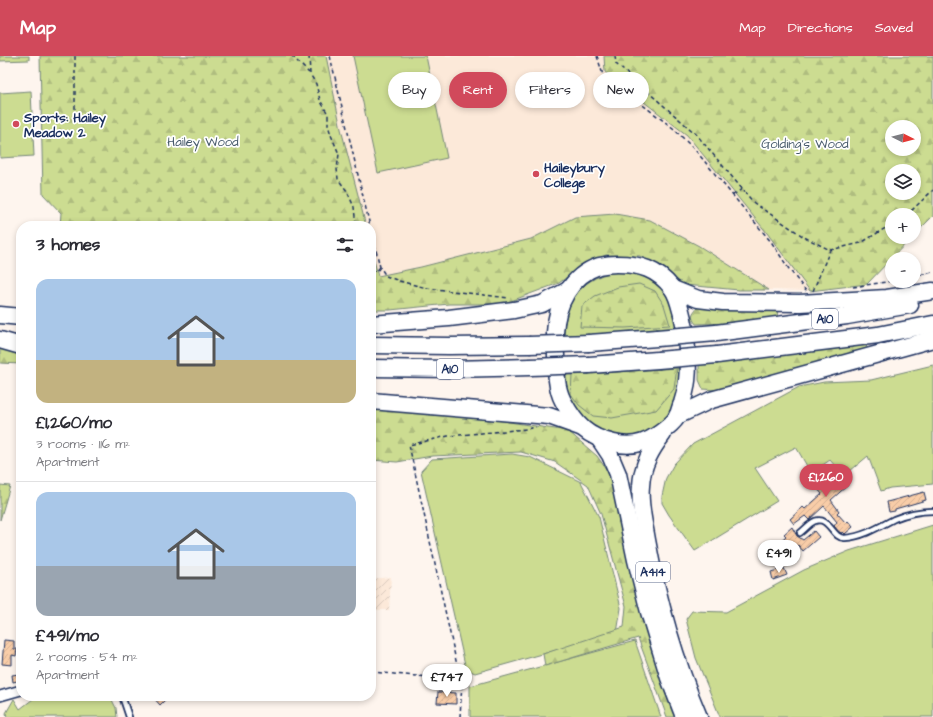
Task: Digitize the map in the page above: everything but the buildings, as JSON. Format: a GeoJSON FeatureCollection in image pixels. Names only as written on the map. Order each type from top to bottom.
{"type":"FeatureCollection","features":[{"type":"Feature","properties":{"kind":"highway"},"geometry":{"type":"LineString","coordinates":[[933,291],[887,298],[792,303],[723,302],[698,299],[673,289],[649,268],[633,264],[598,266],[580,275],[568,290],[559,310],[555,332],[557,379],[562,400],[580,427],[588,434],[600,440],[622,445],[638,444],[652,438],[672,422],[711,400],[933,339]]}},
{"type":"Feature","properties":{"kind":"highway"},"geometry":{"type":"LineString","coordinates":[[672,422],[687,389],[689,368],[684,322],[673,289]]}},
{"type":"Feature","properties":{"kind":"highway"},"geometry":{"type":"LineString","coordinates":[[376,324],[449,318],[514,310],[542,304],[568,290]]}},
{"type":"Feature","properties":{"kind":"highway","name":"A10"},"geometry":{"type":"LineString","coordinates":[[376,345],[529,345],[589,343],[657,338],[716,333],[847,316],[933,301]]}},
{"type":"Feature","properties":{"kind":"highway"},"geometry":{"type":"LineString","coordinates":[[0,315],[16,317]]}},
{"type":"Feature","properties":{"kind":"highway","name":"A10"},"geometry":{"type":"LineString","coordinates":[[376,368],[451,369],[530,367],[589,365],[658,360],[717,355],[878,335],[933,324]]}},
{"type":"Feature","properties":{"kind":"highway"},"geometry":{"type":"LineString","coordinates":[[0,337],[16,339]]}},
{"type":"Feature","properties":{"kind":"highway"},"geometry":{"type":"LineString","coordinates":[[0,340],[16,345]]}},
{"type":"Feature","properties":{"kind":"highway"},"geometry":{"type":"LineString","coordinates":[[376,401],[549,416],[580,427]]}},
{"type":"Feature","properties":{"kind":"highway","name":"A414"},"geometry":{"type":"LineString","coordinates":[[672,422],[653,446],[644,466],[640,487],[641,506],[650,559],[666,622],[689,692],[699,717]]}},
{"type":"Feature","properties":{"kind":"highway","name":"A414"},"geometry":{"type":"LineString","coordinates":[[600,440],[612,460],[618,474],[636,560],[649,612],[669,678],[684,717]]}},
{"type":"Feature","properties":{"kind":"street"},"geometry":{"type":"LineString","coordinates":[[0,696],[16,691]]}},
{"type":"Feature","properties":{"kind":"lane"},"geometry":{"type":"LineString","coordinates":[[800,533],[812,523],[819,521],[827,524],[836,535],[842,539],[852,538],[908,514],[933,511]]}},
{"type":"Feature","properties":{"kind":"lane"},"geometry":{"type":"LineString","coordinates":[[124,701],[129,717]]}},
{"type":"Feature","properties":{"kind":"path"},"geometry":{"type":"LineString","coordinates":[[75,56],[75,118]]}},
{"type":"Feature","properties":{"kind":"path"},"geometry":{"type":"LineString","coordinates":[[292,56],[310,74],[316,84],[320,100],[328,114],[329,130],[339,154],[337,169],[338,179],[347,191],[354,207],[355,221]]}},
{"type":"Feature","properties":{"kind":"path"},"geometry":{"type":"LineString","coordinates":[[309,56],[310,74]]}},
{"type":"Feature","properties":{"kind":"path"},"geometry":{"type":"LineString","coordinates":[[330,56],[369,221]]}},
{"type":"Feature","properties":{"kind":"path"},"geometry":{"type":"LineString","coordinates":[[597,56],[602,72]]}},
{"type":"Feature","properties":{"kind":"path"},"geometry":{"type":"LineString","coordinates":[[615,56],[616,64],[625,72]]}},
{"type":"Feature","properties":{"kind":"path"},"geometry":{"type":"LineString","coordinates":[[649,93],[696,134],[754,204],[804,238],[830,250],[861,243],[885,228]]}},
{"type":"Feature","properties":{"kind":"path"},"geometry":{"type":"LineString","coordinates":[[647,108],[672,128],[696,151],[772,243],[808,294]]}},
{"type":"Feature","properties":{"kind":"path"},"geometry":{"type":"LineString","coordinates":[[733,195],[742,189]]}},
{"type":"Feature","properties":{"kind":"path"},"geometry":{"type":"LineString","coordinates":[[914,208],[933,190]]}},
{"type":"Feature","properties":{"kind":"path"},"geometry":{"type":"LineString","coordinates":[[814,293],[830,250]]}},
{"type":"Feature","properties":{"kind":"path"},"geometry":{"type":"LineString","coordinates":[[376,251],[380,267],[386,276],[427,288],[509,298]]}},
{"type":"Feature","properties":{"kind":"path"},"geometry":{"type":"LineString","coordinates":[[376,271],[380,267]]}},
{"type":"Feature","properties":{"kind":"path"},"geometry":{"type":"LineString","coordinates":[[921,275],[933,272]]}},
{"type":"Feature","properties":{"kind":"path"},"geometry":{"type":"LineString","coordinates":[[850,288],[885,282]]}},
{"type":"Feature","properties":{"kind":"path"},"geometry":{"type":"LineString","coordinates":[[460,717],[462,682],[458,670],[409,445],[448,436],[538,427]]}},
{"type":"Feature","properties":{"kind":"path"},"geometry":{"type":"LineString","coordinates":[[376,672],[440,678],[458,670]]}},
{"type":"Feature","properties":{"kind":"shaded area","name":"Haileybury College"},"geometry":{"type":"Polygon","coordinates":[[[326,56],[604,56],[605,72],[593,72],[593,108],[649,108],[649,106],[687,135],[767,233],[810,291],[769,290],[699,246],[650,220],[615,214],[575,217],[531,239],[421,267],[378,276],[376,268],[376,221],[364,221],[341,129],[326,56]]]}},
{"type":"Feature","properties":{"kind":"shaded area"},"geometry":{"type":"Polygon","coordinates":[[[391,577],[389,610],[376,610],[376,578],[391,577]]]}},
{"type":"Feature","properties":{"kind":"green space"},"geometry":{"type":"Polygon","coordinates":[[[0,56],[29,56],[29,60],[0,61],[0,56]]]}},
{"type":"Feature","properties":{"kind":"green space","name":"Hailey Wood"},"geometry":{"type":"Polygon","coordinates":[[[40,56],[326,56],[341,129],[365,221],[60,221],[61,213],[43,194],[40,56]]]}},
{"type":"Feature","properties":{"kind":"green space"},"geometry":{"type":"Polygon","coordinates":[[[353,56],[426,56],[429,72],[388,72],[388,108],[437,108],[447,158],[378,173],[353,56]]]}},
{"type":"Feature","properties":{"kind":"green space","name":"Golding's Wood"},"geometry":{"type":"Polygon","coordinates":[[[604,56],[933,56],[933,216],[921,228],[921,208],[885,208],[885,244],[905,244],[898,252],[885,252],[885,265],[867,284],[810,291],[767,233],[687,135],[649,106],[649,72],[605,72],[604,56]]]}},
{"type":"Feature","properties":{"kind":"green space","name":"Sports: Hailey Meadow 2"},"geometry":{"type":"Polygon","coordinates":[[[31,91],[34,156],[0,158],[0,93],[31,91]]]}},
{"type":"Feature","properties":{"kind":"green space"},"geometry":{"type":"Polygon","coordinates":[[[615,214],[650,220],[699,246],[769,290],[739,290],[685,285],[640,256],[606,255],[579,268],[559,283],[503,304],[449,304],[376,310],[376,268],[378,276],[421,267],[531,239],[575,217],[615,214]]]}},
{"type":"Feature","properties":{"kind":"green space"},"geometry":{"type":"Polygon","coordinates":[[[613,272],[644,276],[663,289],[673,307],[679,329],[564,336],[567,313],[571,303],[582,287],[601,276],[613,272]]]}},
{"type":"Feature","properties":{"kind":"green space"},"geometry":{"type":"Polygon","coordinates":[[[639,284],[655,291],[664,305],[670,325],[625,328],[580,327],[582,306],[595,296],[618,287],[639,284]]]}},
{"type":"Feature","properties":{"kind":"green space"},"geometry":{"type":"Polygon","coordinates":[[[698,307],[778,309],[777,317],[736,323],[696,324],[692,315],[698,307]]]}},
{"type":"Feature","properties":{"kind":"green space"},"geometry":{"type":"Polygon","coordinates":[[[865,343],[868,350],[717,390],[703,389],[699,380],[699,363],[865,343]]]}},
{"type":"Feature","properties":{"kind":"green space"},"geometry":{"type":"Polygon","coordinates":[[[0,346],[16,349],[16,364],[0,363],[0,346]]]}},
{"type":"Feature","properties":{"kind":"green space"},"geometry":{"type":"Polygon","coordinates":[[[933,365],[933,484],[890,488],[881,491],[868,456],[844,476],[830,460],[811,473],[796,447],[755,468],[777,501],[695,551],[662,503],[666,478],[674,464],[693,444],[799,387],[824,382],[871,380],[933,365]]]}},
{"type":"Feature","properties":{"kind":"green space"},"geometry":{"type":"Polygon","coordinates":[[[677,368],[674,389],[656,410],[612,418],[593,416],[579,405],[571,394],[572,375],[677,368]]]}},
{"type":"Feature","properties":{"kind":"green space"},"geometry":{"type":"Polygon","coordinates":[[[683,368],[679,403],[659,428],[629,439],[597,433],[574,411],[566,388],[566,375],[683,368]]]}},
{"type":"Feature","properties":{"kind":"green space"},"geometry":{"type":"Polygon","coordinates":[[[376,408],[483,418],[568,431],[597,456],[613,479],[679,717],[667,717],[638,638],[545,666],[543,654],[624,627],[626,606],[601,514],[588,485],[555,462],[521,452],[432,456],[397,462],[376,460],[376,408]]]}},
{"type":"Feature","properties":{"kind":"green space"},"geometry":{"type":"Polygon","coordinates":[[[512,454],[530,457],[581,482],[599,517],[621,608],[617,633],[475,673],[466,669],[421,471],[432,459],[512,454]]]}},
{"type":"Feature","properties":{"kind":"green space"},"geometry":{"type":"Polygon","coordinates":[[[0,485],[10,486],[0,520],[0,485]]]}},
{"type":"Feature","properties":{"kind":"green space"},"geometry":{"type":"Polygon","coordinates":[[[933,525],[933,717],[720,717],[696,658],[686,619],[692,611],[726,612],[804,570],[849,551],[933,525]]]}},
{"type":"Feature","properties":{"kind":"green space"},"geometry":{"type":"Polygon","coordinates":[[[635,641],[661,717],[470,717],[470,686],[635,641]]]}},
{"type":"Feature","properties":{"kind":"green space"},"geometry":{"type":"Polygon","coordinates":[[[14,699],[20,709],[30,701],[112,701],[116,708],[117,717],[7,717],[6,713],[14,699]]]}},
{"type":"Feature","properties":{"kind":"place","name":"Sports: Hailey Meadow 2"},"geometry":{"type":"Point","coordinates":[16,124]}},
{"type":"Feature","properties":{"kind":"place","name":"Haileybury College"},"geometry":{"type":"Point","coordinates":[536,174]}}]}
